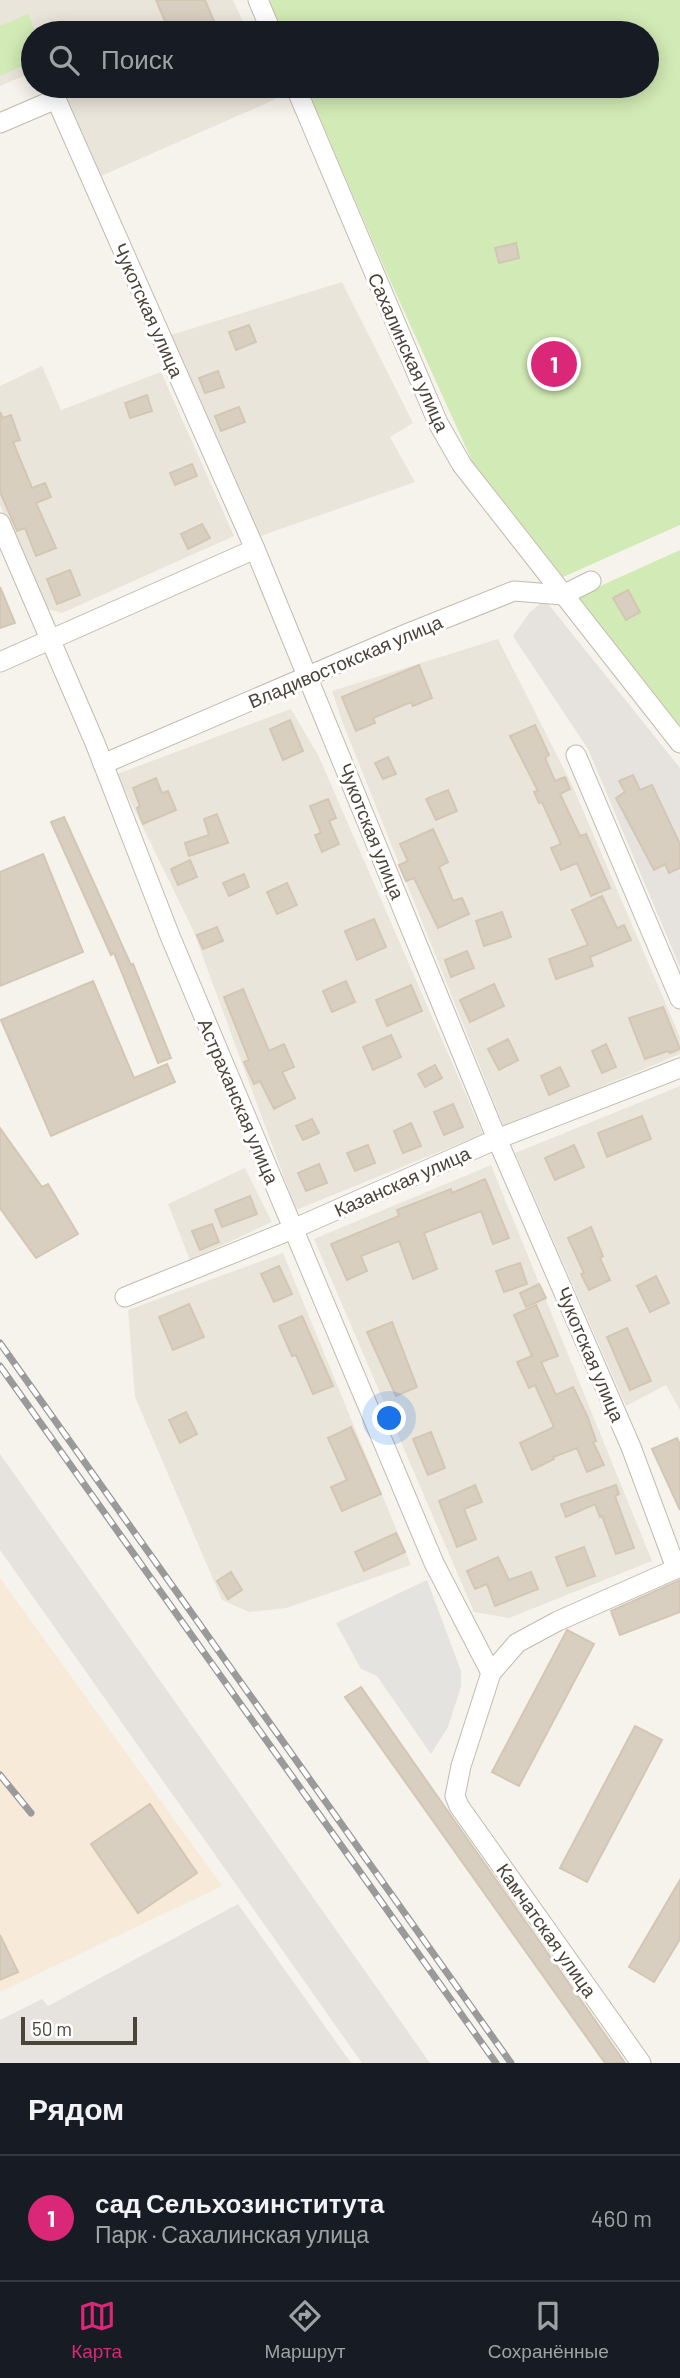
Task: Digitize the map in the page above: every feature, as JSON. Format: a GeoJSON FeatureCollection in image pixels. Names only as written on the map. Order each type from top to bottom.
{"type":"FeatureCollection","features":[{"type":"Feature","properties":{"kind":"street"},"geometry":{"type":"LineString","coordinates":[[258,0],[267,21]]}},
{"type":"Feature","properties":{"kind":"street","name":"Сахалинская улица"},"geometry":{"type":"LineString","coordinates":[[300,98],[438,423],[462,465],[680,743]]}},
{"type":"Feature","properties":{"kind":"street","name":"Чукотская улица"},"geometry":{"type":"LineString","coordinates":[[0,122],[56,99],[255,549],[497,1139],[631,1447],[678,1567]]}},
{"type":"Feature","properties":{"kind":"street","name":"Астраханская улица"},"geometry":{"type":"LineString","coordinates":[[0,523],[103,764],[170,936],[434,1563],[491,1674]]}},
{"type":"Feature","properties":{"kind":"street"},"geometry":{"type":"LineString","coordinates":[[0,662],[255,549]]}},
{"type":"Feature","properties":{"kind":"street","name":"Владивостокская улица"},"geometry":{"type":"LineString","coordinates":[[103,764],[411,632],[514,591],[562,594],[591,581]]}},
{"type":"Feature","properties":{"kind":"street"},"geometry":{"type":"LineString","coordinates":[[576,755],[680,999]]}},
{"type":"Feature","properties":{"kind":"street","name":"Казанская улица"},"geometry":{"type":"LineString","coordinates":[[125,1297],[293,1229],[497,1139],[680,1068]]}},
{"type":"Feature","properties":{"kind":"street"},"geometry":{"type":"LineString","coordinates":[[491,1674],[517,1643],[558,1621],[678,1567]]}},
{"type":"Feature","properties":{"kind":"street","name":"Камчатская улица"},"geometry":{"type":"LineString","coordinates":[[491,1674],[461,1766],[455,1796],[459,1806],[641,2063]]}},
{"type":"Feature","properties":{"kind":"shaded area"},"geometry":{"type":"Polygon","coordinates":[[[0,0],[233,0],[243,21],[21,21],[21,77],[0,86],[0,0]]]}},
{"type":"Feature","properties":{"kind":"shaded area"},"geometry":{"type":"Polygon","coordinates":[[[67,98],[276,99],[101,176],[67,98]]]}},
{"type":"Feature","properties":{"kind":"shaded area"},"geometry":{"type":"Polygon","coordinates":[[[342,282],[413,423],[390,437],[415,482],[255,538],[171,335],[342,282]]]}},
{"type":"Feature","properties":{"kind":"shaded area"},"geometry":{"type":"Polygon","coordinates":[[[42,366],[61,410],[161,372],[234,536],[62,613],[44,608],[0,505],[0,386],[42,366]]]}},
{"type":"Feature","properties":{"kind":"shaded area"},"geometry":{"type":"Polygon","coordinates":[[[545,600],[680,768],[680,967],[588,749],[513,636],[530,612],[545,600]]]}},
{"type":"Feature","properties":{"kind":"shaded area"},"geometry":{"type":"Polygon","coordinates":[[[498,639],[573,787],[680,1037],[680,1054],[504,1127],[332,691],[498,639]]]}},
{"type":"Feature","properties":{"kind":"shaded area"},"geometry":{"type":"Polygon","coordinates":[[[291,709],[319,757],[483,1134],[296,1210],[193,930],[117,774],[291,709]]]}},
{"type":"Feature","properties":{"kind":"shaded area"},"geometry":{"type":"Polygon","coordinates":[[[680,1086],[680,1410],[666,1385],[626,1406],[515,1153],[680,1086]]]}},
{"type":"Feature","properties":{"kind":"shaded area"},"geometry":{"type":"Polygon","coordinates":[[[491,1165],[652,1561],[509,1618],[474,1612],[314,1239],[491,1165]]]}},
{"type":"Feature","properties":{"kind":"shaded area"},"geometry":{"type":"Polygon","coordinates":[[[245,1168],[272,1222],[190,1260],[168,1204],[245,1168]]]}},
{"type":"Feature","properties":{"kind":"shaded area"},"geometry":{"type":"Polygon","coordinates":[[[283,1253],[411,1565],[286,1608],[249,1612],[222,1600],[135,1397],[128,1310],[283,1253]]]}},
{"type":"Feature","properties":{"kind":"shaded area"},"geometry":{"type":"Polygon","coordinates":[[[0,1454],[430,2063],[362,2063],[0,1550],[0,1454]]]}},
{"type":"Feature","properties":{"kind":"shaded area"},"geometry":{"type":"Polygon","coordinates":[[[0,1578],[222,1886],[0,1992],[0,1578]]]}},
{"type":"Feature","properties":{"kind":"shaded area"},"geometry":{"type":"Polygon","coordinates":[[[427,1580],[461,1671],[461,1687],[448,1727],[431,1754],[377,1676],[361,1669],[336,1623],[427,1580]]]}},
{"type":"Feature","properties":{"kind":"shaded area"},"geometry":{"type":"Polygon","coordinates":[[[238,1904],[351,2063],[0,2063],[0,2020],[42,1999],[48,2006],[238,1904]]]}},
{"type":"Feature","properties":{"kind":"green space"},"geometry":{"type":"Polygon","coordinates":[[[268,0],[680,0],[680,525],[563,577],[472,461],[311,98],[659,98],[659,21],[278,21],[268,0]]]}},
{"type":"Feature","properties":{"kind":"green space"},"geometry":{"type":"Polygon","coordinates":[[[28,14],[31,21],[21,21],[21,66],[0,76],[0,26],[28,14]]]}},
{"type":"Feature","properties":{"kind":"green space"},"geometry":{"type":"Polygon","coordinates":[[[680,550],[680,728],[576,597],[680,550]]]}},
{"type":"Feature","properties":{"kind":"building"},"geometry":{"type":"Polygon","coordinates":[[[156,0],[205,0],[214,21],[165,21],[156,0]]]}},
{"type":"Feature","properties":{"kind":"building"},"geometry":{"type":"Polygon","coordinates":[[[516,243],[519,258],[499,263],[495,248],[516,243]]]}},
{"type":"Feature","properties":{"kind":"building"},"geometry":{"type":"Polygon","coordinates":[[[249,325],[256,342],[236,350],[229,332],[249,325]]]}},
{"type":"Feature","properties":{"kind":"building"},"geometry":{"type":"Polygon","coordinates":[[[218,371],[224,387],[205,393],[199,378],[218,371]]]}},
{"type":"Feature","properties":{"kind":"building"},"geometry":{"type":"Polygon","coordinates":[[[147,395],[152,411],[130,418],[125,403],[147,395]]]}},
{"type":"Feature","properties":{"kind":"building"},"geometry":{"type":"Polygon","coordinates":[[[239,407],[245,422],[221,431],[215,416],[239,407]]]}},
{"type":"Feature","properties":{"kind":"building"},"geometry":{"type":"Polygon","coordinates":[[[0,412],[3,418],[11,415],[20,440],[13,442],[32,488],[45,483],[51,497],[36,503],[56,548],[36,556],[25,528],[17,531],[0,492],[0,412]]]}},
{"type":"Feature","properties":{"kind":"building"},"geometry":{"type":"Polygon","coordinates":[[[192,464],[197,476],[175,485],[170,473],[192,464]]]}},
{"type":"Feature","properties":{"kind":"building"},"geometry":{"type":"Polygon","coordinates":[[[202,524],[210,538],[188,549],[181,534],[202,524]]]}},
{"type":"Feature","properties":{"kind":"building"},"geometry":{"type":"Polygon","coordinates":[[[70,570],[80,595],[57,604],[47,579],[70,570]]]}},
{"type":"Feature","properties":{"kind":"building"},"geometry":{"type":"Polygon","coordinates":[[[0,587],[15,623],[0,628],[0,587]]]}},
{"type":"Feature","properties":{"kind":"building"},"geometry":{"type":"Polygon","coordinates":[[[628,590],[640,612],[626,620],[613,598],[628,590]]]}},
{"type":"Feature","properties":{"kind":"building"},"geometry":{"type":"Polygon","coordinates":[[[419,665],[432,698],[413,706],[411,702],[373,718],[375,723],[356,731],[342,697],[419,665]]]}},
{"type":"Feature","properties":{"kind":"building"},"geometry":{"type":"Polygon","coordinates":[[[290,720],[303,751],[283,760],[270,729],[290,720]]]}},
{"type":"Feature","properties":{"kind":"building"},"geometry":{"type":"Polygon","coordinates":[[[535,725],[549,755],[545,758],[555,781],[565,777],[570,789],[560,794],[580,836],[586,834],[610,888],[591,896],[577,863],[561,870],[551,848],[561,844],[542,802],[539,803],[534,792],[538,791],[510,736],[535,725]]]}},
{"type":"Feature","properties":{"kind":"building"},"geometry":{"type":"Polygon","coordinates":[[[388,757],[396,774],[383,779],[375,763],[388,757]]]}},
{"type":"Feature","properties":{"kind":"building"},"geometry":{"type":"Polygon","coordinates":[[[633,775],[640,790],[652,785],[680,844],[680,868],[669,873],[665,864],[654,870],[616,798],[625,792],[619,781],[633,775]]]}},
{"type":"Feature","properties":{"kind":"building"},"geometry":{"type":"Polygon","coordinates":[[[156,778],[162,793],[168,791],[176,810],[143,824],[133,788],[156,778]]]}},
{"type":"Feature","properties":{"kind":"building"},"geometry":{"type":"Polygon","coordinates":[[[448,790],[457,811],[436,820],[426,799],[448,790]]]}},
{"type":"Feature","properties":{"kind":"building"},"geometry":{"type":"Polygon","coordinates":[[[328,799],[336,818],[329,821],[339,844],[322,852],[315,835],[321,833],[310,806],[328,799]]]}},
{"type":"Feature","properties":{"kind":"building"},"geometry":{"type":"Polygon","coordinates":[[[217,814],[228,843],[189,856],[185,843],[209,835],[204,819],[217,814]]]}},
{"type":"Feature","properties":{"kind":"building"},"geometry":{"type":"Polygon","coordinates":[[[64,817],[131,965],[133,964],[171,1058],[158,1063],[114,953],[111,955],[51,822],[64,817]]]}},
{"type":"Feature","properties":{"kind":"building"},"geometry":{"type":"Polygon","coordinates":[[[433,829],[448,862],[439,867],[453,901],[462,898],[469,914],[438,928],[414,878],[406,881],[399,865],[408,861],[400,844],[433,829]]]}},
{"type":"Feature","properties":{"kind":"building"},"geometry":{"type":"Polygon","coordinates":[[[43,854],[83,952],[0,986],[0,872],[43,854]]]}},
{"type":"Feature","properties":{"kind":"building"},"geometry":{"type":"Polygon","coordinates":[[[190,860],[197,877],[178,885],[171,869],[190,860]]]}},
{"type":"Feature","properties":{"kind":"building"},"geometry":{"type":"Polygon","coordinates":[[[244,874],[249,887],[229,896],[223,883],[244,874]]]}},
{"type":"Feature","properties":{"kind":"building"},"geometry":{"type":"Polygon","coordinates":[[[287,883],[297,905],[277,914],[267,892],[287,883]]]}},
{"type":"Feature","properties":{"kind":"building"},"geometry":{"type":"Polygon","coordinates":[[[602,896],[617,928],[624,925],[631,940],[590,957],[593,966],[556,979],[549,959],[588,945],[572,910],[602,896]]]}},
{"type":"Feature","properties":{"kind":"building"},"geometry":{"type":"Polygon","coordinates":[[[502,912],[511,937],[484,946],[476,921],[502,912]]]}},
{"type":"Feature","properties":{"kind":"building"},"geometry":{"type":"Polygon","coordinates":[[[374,919],[386,947],[357,960],[345,931],[374,919]]]}},
{"type":"Feature","properties":{"kind":"building"},"geometry":{"type":"Polygon","coordinates":[[[217,927],[223,941],[203,949],[197,935],[217,927]]]}},
{"type":"Feature","properties":{"kind":"building"},"geometry":{"type":"Polygon","coordinates":[[[467,951],[474,968],[451,977],[445,960],[467,951]]]}},
{"type":"Feature","properties":{"kind":"building"},"geometry":{"type":"Polygon","coordinates":[[[93,981],[134,1078],[167,1064],[175,1082],[51,1136],[1,1020],[93,981]]]}},
{"type":"Feature","properties":{"kind":"building"},"geometry":{"type":"Polygon","coordinates":[[[346,981],[355,1002],[332,1012],[323,991],[346,981]]]}},
{"type":"Feature","properties":{"kind":"building"},"geometry":{"type":"Polygon","coordinates":[[[494,984],[504,1006],[470,1022],[460,1000],[494,984]]]}},
{"type":"Feature","properties":{"kind":"building"},"geometry":{"type":"Polygon","coordinates":[[[411,985],[422,1011],[387,1026],[376,1000],[411,985]]]}},
{"type":"Feature","properties":{"kind":"building"},"geometry":{"type":"Polygon","coordinates":[[[243,989],[269,1051],[284,1044],[294,1067],[282,1072],[295,1098],[274,1109],[260,1081],[254,1084],[244,1062],[249,1060],[224,997],[243,989]]]}},
{"type":"Feature","properties":{"kind":"building"},"geometry":{"type":"Polygon","coordinates":[[[663,1007],[680,1049],[645,1059],[629,1018],[663,1007]]]}},
{"type":"Feature","properties":{"kind":"building"},"geometry":{"type":"Polygon","coordinates":[[[391,1035],[401,1057],[373,1070],[363,1047],[391,1035]]]}},
{"type":"Feature","properties":{"kind":"building"},"geometry":{"type":"Polygon","coordinates":[[[508,1039],[518,1060],[499,1070],[488,1049],[508,1039]]]}},
{"type":"Feature","properties":{"kind":"building"},"geometry":{"type":"Polygon","coordinates":[[[606,1044],[616,1067],[602,1073],[592,1051],[606,1044]]]}},
{"type":"Feature","properties":{"kind":"building"},"geometry":{"type":"Polygon","coordinates":[[[435,1065],[442,1078],[425,1087],[418,1074],[435,1065]]]}},
{"type":"Feature","properties":{"kind":"building"},"geometry":{"type":"Polygon","coordinates":[[[560,1067],[569,1086],[549,1095],[541,1076],[560,1067]]]}},
{"type":"Feature","properties":{"kind":"building"},"geometry":{"type":"Polygon","coordinates":[[[453,1104],[463,1127],[444,1135],[434,1112],[453,1104]]]}},
{"type":"Feature","properties":{"kind":"building"},"geometry":{"type":"Polygon","coordinates":[[[642,1116],[651,1139],[607,1157],[598,1133],[642,1116]]]}},
{"type":"Feature","properties":{"kind":"building"},"geometry":{"type":"Polygon","coordinates":[[[312,1119],[319,1133],[303,1140],[296,1126],[312,1119]]]}},
{"type":"Feature","properties":{"kind":"building"},"geometry":{"type":"Polygon","coordinates":[[[411,1123],[421,1146],[403,1153],[394,1131],[411,1123]]]}},
{"type":"Feature","properties":{"kind":"building"},"geometry":{"type":"Polygon","coordinates":[[[0,1128],[42,1187],[48,1184],[78,1234],[36,1258],[0,1208],[0,1128]]]}},
{"type":"Feature","properties":{"kind":"building"},"geometry":{"type":"Polygon","coordinates":[[[368,1145],[375,1163],[355,1171],[347,1153],[368,1145]]]}},
{"type":"Feature","properties":{"kind":"building"},"geometry":{"type":"Polygon","coordinates":[[[574,1145],[584,1167],[555,1180],[545,1158],[574,1145]]]}},
{"type":"Feature","properties":{"kind":"building"},"geometry":{"type":"Polygon","coordinates":[[[319,1164],[327,1183],[306,1191],[298,1173],[319,1164]]]}},
{"type":"Feature","properties":{"kind":"building"},"geometry":{"type":"Polygon","coordinates":[[[485,1179],[509,1238],[493,1244],[481,1211],[424,1233],[437,1269],[413,1279],[399,1241],[361,1256],[367,1271],[347,1280],[331,1244],[399,1216],[397,1210],[451,1189],[452,1193],[485,1179]]]}},
{"type":"Feature","properties":{"kind":"building"},"geometry":{"type":"Polygon","coordinates":[[[250,1196],[257,1214],[222,1227],[215,1210],[250,1196]]]}},
{"type":"Feature","properties":{"kind":"building"},"geometry":{"type":"Polygon","coordinates":[[[212,1224],[219,1242],[200,1250],[192,1231],[212,1224]]]}},
{"type":"Feature","properties":{"kind":"building"},"geometry":{"type":"Polygon","coordinates":[[[591,1227],[610,1280],[589,1290],[568,1238],[591,1227]]]}},
{"type":"Feature","properties":{"kind":"building"},"geometry":{"type":"Polygon","coordinates":[[[520,1263],[527,1284],[504,1292],[496,1271],[520,1263]]]}},
{"type":"Feature","properties":{"kind":"building"},"geometry":{"type":"Polygon","coordinates":[[[279,1266],[292,1294],[274,1302],[261,1274],[279,1266]]]}},
{"type":"Feature","properties":{"kind":"building"},"geometry":{"type":"Polygon","coordinates":[[[656,1276],[669,1303],[650,1312],[637,1286],[656,1276]]]}},
{"type":"Feature","properties":{"kind":"building"},"geometry":{"type":"Polygon","coordinates":[[[539,1284],[546,1298],[526,1307],[520,1293],[539,1284]]]}},
{"type":"Feature","properties":{"kind":"building"},"geometry":{"type":"Polygon","coordinates":[[[189,1304],[204,1337],[173,1350],[159,1317],[189,1304]]]}},
{"type":"Feature","properties":{"kind":"building"},"geometry":{"type":"Polygon","coordinates":[[[536,1305],[558,1356],[541,1362],[556,1395],[573,1387],[588,1418],[596,1441],[593,1442],[604,1465],[587,1472],[577,1448],[553,1457],[554,1459],[532,1470],[520,1443],[554,1427],[535,1385],[529,1388],[517,1362],[532,1356],[514,1315],[536,1305]]]}},
{"type":"Feature","properties":{"kind":"building"},"geometry":{"type":"Polygon","coordinates":[[[302,1316],[333,1386],[313,1394],[296,1355],[292,1356],[279,1326],[302,1316]]]}},
{"type":"Feature","properties":{"kind":"building"},"geometry":{"type":"Polygon","coordinates":[[[392,1322],[417,1387],[396,1396],[367,1332],[392,1322]]]}},
{"type":"Feature","properties":{"kind":"building"},"geometry":{"type":"Polygon","coordinates":[[[627,1328],[651,1381],[630,1390],[607,1337],[627,1328]]]}},
{"type":"Feature","properties":{"kind":"building"},"geometry":{"type":"Polygon","coordinates":[[[186,1412],[197,1434],[180,1443],[169,1420],[186,1412]]]}},
{"type":"Feature","properties":{"kind":"building"},"geometry":{"type":"Polygon","coordinates":[[[351,1427],[381,1494],[342,1511],[331,1487],[347,1480],[328,1438],[351,1427]]]}},
{"type":"Feature","properties":{"kind":"building"},"geometry":{"type":"Polygon","coordinates":[[[431,1432],[445,1468],[428,1475],[413,1439],[431,1432]]]}},
{"type":"Feature","properties":{"kind":"building"},"geometry":{"type":"Polygon","coordinates":[[[677,1438],[680,1445],[680,1510],[652,1449],[677,1438]]]}},
{"type":"Feature","properties":{"kind":"building"},"geometry":{"type":"Polygon","coordinates":[[[475,1485],[482,1502],[464,1509],[476,1539],[457,1547],[439,1501],[475,1485]]]}},
{"type":"Feature","properties":{"kind":"building"},"geometry":{"type":"Polygon","coordinates":[[[616,1485],[619,1494],[615,1496],[634,1548],[616,1554],[595,1504],[566,1517],[561,1504],[616,1485]]]}},
{"type":"Feature","properties":{"kind":"building"},"geometry":{"type":"Polygon","coordinates":[[[396,1533],[405,1552],[364,1571],[355,1552],[396,1533]]]}},
{"type":"Feature","properties":{"kind":"building"},"geometry":{"type":"Polygon","coordinates":[[[584,1547],[595,1576],[567,1586],[556,1557],[584,1547]]]}},
{"type":"Feature","properties":{"kind":"building"},"geometry":{"type":"Polygon","coordinates":[[[498,1557],[509,1580],[531,1572],[538,1589],[495,1606],[487,1584],[475,1589],[467,1571],[498,1557]]]}},
{"type":"Feature","properties":{"kind":"building"},"geometry":{"type":"Polygon","coordinates":[[[231,1572],[242,1590],[228,1599],[217,1581],[231,1572]]]}},
{"type":"Feature","properties":{"kind":"building"},"geometry":{"type":"Polygon","coordinates":[[[680,1580],[680,1612],[620,1635],[611,1611],[680,1580]]]}},
{"type":"Feature","properties":{"kind":"building"},"geometry":{"type":"Polygon","coordinates":[[[567,1630],[594,1644],[519,1786],[492,1772],[567,1630]]]}},
{"type":"Feature","properties":{"kind":"building"},"geometry":{"type":"Polygon","coordinates":[[[361,1687],[625,2063],[605,2063],[345,1697],[361,1687]]]}},
{"type":"Feature","properties":{"kind":"building"},"geometry":{"type":"Polygon","coordinates":[[[635,1726],[662,1740],[587,1882],[560,1868],[635,1726]]]}},
{"type":"Feature","properties":{"kind":"building"},"geometry":{"type":"Polygon","coordinates":[[[150,1804],[197,1873],[138,1913],[91,1844],[150,1804]]]}},
{"type":"Feature","properties":{"kind":"building"},"geometry":{"type":"Polygon","coordinates":[[[680,1880],[680,1939],[654,1982],[629,1967],[680,1880]]]}},
{"type":"Feature","properties":{"kind":"building"},"geometry":{"type":"Polygon","coordinates":[[[0,1935],[18,1972],[0,1980],[0,1935]]]}},
{"type":"Feature","properties":{"kind":"railway"},"geometry":{"type":"LineString","coordinates":[[0,1343],[511,2063]]}},
{"type":"Feature","properties":{"kind":"railway"},"geometry":{"type":"LineString","coordinates":[[0,1366],[496,2063]]}},
{"type":"Feature","properties":{"kind":"railway"},"geometry":{"type":"LineString","coordinates":[[0,1775],[31,1813]]}},
{"type":"Feature","properties":{"kind":"place","name":"сад Сельхозинститута"},"geometry":{"type":"Point","coordinates":[554,364]}}]}
